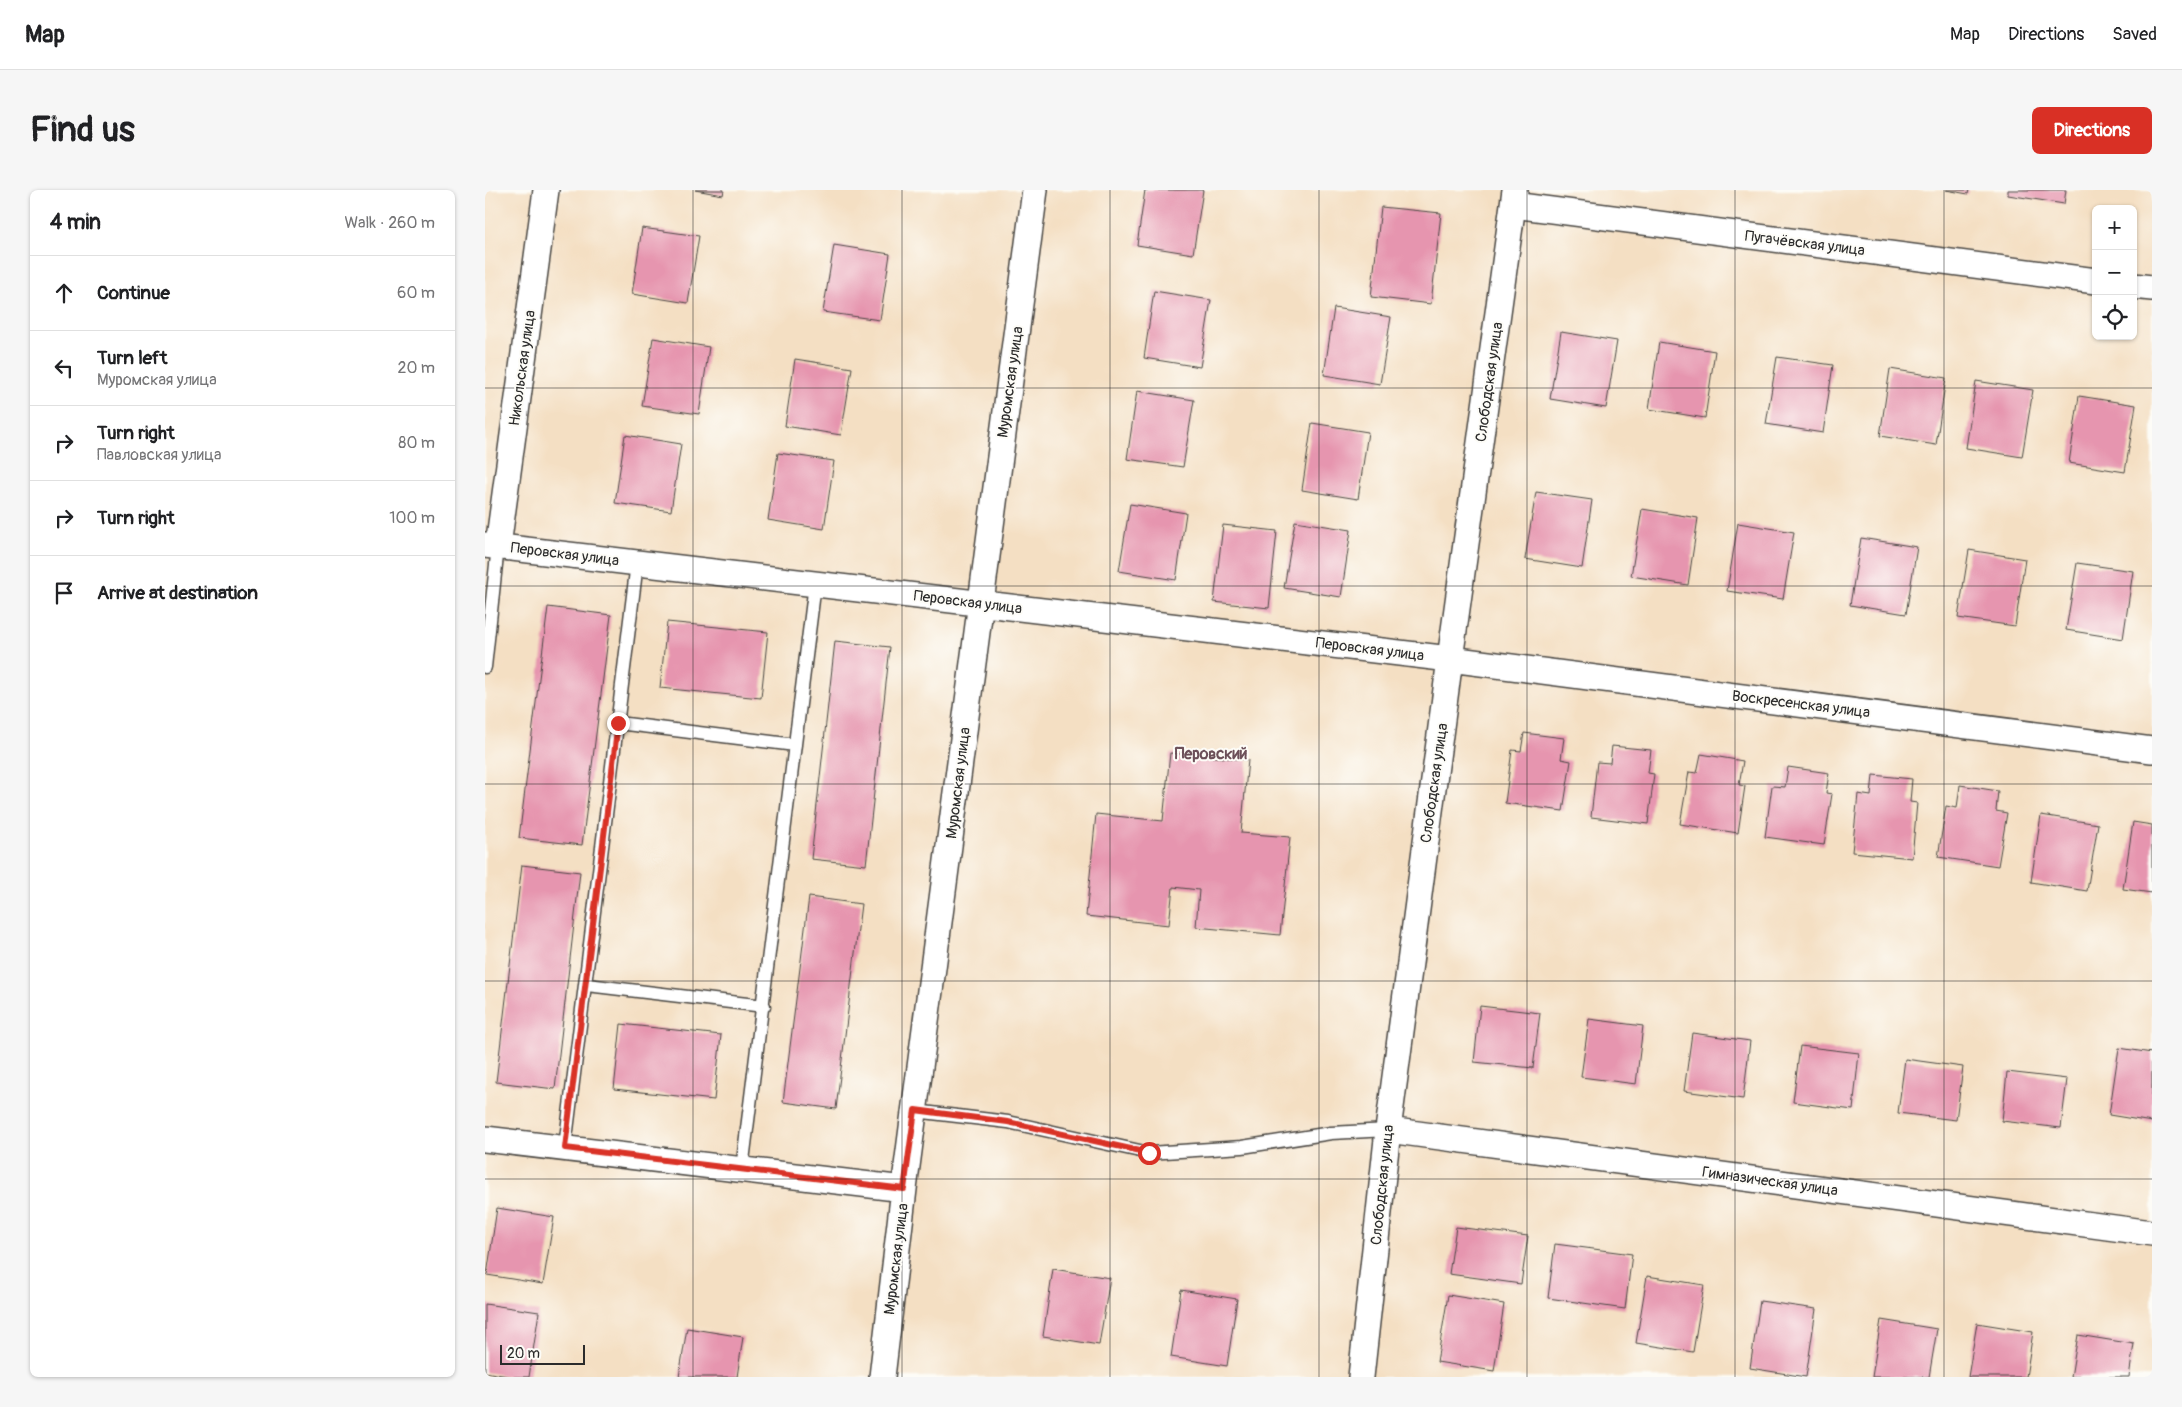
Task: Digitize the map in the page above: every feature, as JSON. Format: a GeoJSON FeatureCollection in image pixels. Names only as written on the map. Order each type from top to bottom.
{"type":"FeatureCollection","features":[{"type":"Feature","properties":{"kind":"street","name":"Никольская улица"},"geometry":{"type":"LineString","coordinates":[[491,545],[546,190]]}},
{"type":"Feature","properties":{"kind":"street","name":"Муромская улица"},"geometry":{"type":"LineString","coordinates":[[882,1377],[904,1189],[1035,190]]}},
{"type":"Feature","properties":{"kind":"street","name":"Пугачёвская улица"},"geometry":{"type":"LineString","coordinates":[[1514,198],[2092,280]]}},
{"type":"Feature","properties":{"kind":"street","name":"Слободская улица"},"geometry":{"type":"LineString","coordinates":[[1361,1377],[1388,1130],[1450,659],[1514,198]]}},
{"type":"Feature","properties":{"kind":"street"},"geometry":{"type":"LineString","coordinates":[[2137,286],[2152,288]]}},
{"type":"Feature","properties":{"kind":"street","name":"Перовская улица"},"geometry":{"type":"LineString","coordinates":[[491,545],[1450,659]]}},
{"type":"Feature","properties":{"kind":"street","name":"Воскресенская улица"},"geometry":{"type":"LineString","coordinates":[[1450,659],[2152,750]]}},
{"type":"Feature","properties":{"kind":"street","name":"Гимназическая улица"},"geometry":{"type":"LineString","coordinates":[[1388,1130],[2152,1232]]}},
{"type":"Feature","properties":{"kind":"street"},"geometry":{"type":"LineString","coordinates":[[485,1139],[904,1189]]}},
{"type":"Feature","properties":{"kind":"lane"},"geometry":{"type":"LineString","coordinates":[[485,667],[491,545]]}},
{"type":"Feature","properties":{"kind":"lane"},"geometry":{"type":"LineString","coordinates":[[565,1148],[587,985],[637,563]]}},
{"type":"Feature","properties":{"kind":"lane"},"geometry":{"type":"LineString","coordinates":[[742,1169],[764,1006],[815,584]]}},
{"type":"Feature","properties":{"kind":"lane"},"geometry":{"type":"LineString","coordinates":[[618,723],[795,745]]}},
{"type":"Feature","properties":{"kind":"lane"},"geometry":{"type":"LineString","coordinates":[[587,985],[764,1006]]}},
{"type":"Feature","properties":{"kind":"lane"},"geometry":{"type":"LineString","coordinates":[[915,1110],[1008,1122],[1149,1153],[1242,1147],[1331,1133],[1388,1130]]}},
{"type":"Feature","properties":{"kind":"building"},"geometry":{"type":"Polygon","coordinates":[[[695,190],[724,190],[723,195],[695,190]]]}},
{"type":"Feature","properties":{"kind":"building"},"geometry":{"type":"Polygon","coordinates":[[[1145,190],[1203,190],[1193,254],[1137,245],[1145,190]]]}},
{"type":"Feature","properties":{"kind":"building"},"geometry":{"type":"Polygon","coordinates":[[[1946,190],[1969,190],[1968,194],[1946,190]]]}},
{"type":"Feature","properties":{"kind":"building"},"geometry":{"type":"Polygon","coordinates":[[[2008,190],[2066,190],[2064,204],[2008,195],[2008,190]]]}},
{"type":"Feature","properties":{"kind":"building"},"geometry":{"type":"Polygon","coordinates":[[[1381,207],[1441,213],[1431,304],[1371,297],[1381,207]]]}},
{"type":"Feature","properties":{"kind":"building"},"geometry":{"type":"Polygon","coordinates":[[[642,228],[699,236],[688,303],[632,294],[642,228]]]}},
{"type":"Feature","properties":{"kind":"building"},"geometry":{"type":"Polygon","coordinates":[[[834,245],[890,254],[880,320],[823,312],[834,245]]]}},
{"type":"Feature","properties":{"kind":"building"},"geometry":{"type":"Polygon","coordinates":[[[1154,291],[1211,300],[1200,367],[1144,358],[1154,291]]]}},
{"type":"Feature","properties":{"kind":"building"},"geometry":{"type":"Polygon","coordinates":[[[1334,308],[1391,317],[1380,384],[1324,375],[1334,308]]]}},
{"type":"Feature","properties":{"kind":"building"},"geometry":{"type":"Polygon","coordinates":[[[1561,332],[1617,341],[1606,408],[1550,399],[1561,332]]]}},
{"type":"Feature","properties":{"kind":"building"},"geometry":{"type":"Polygon","coordinates":[[[653,338],[709,347],[699,414],[642,406],[653,338]]]}},
{"type":"Feature","properties":{"kind":"building"},"geometry":{"type":"Polygon","coordinates":[[[1659,342],[1715,351],[1705,418],[1649,409],[1659,342]]]}},
{"type":"Feature","properties":{"kind":"building"},"geometry":{"type":"Polygon","coordinates":[[[1777,357],[1833,365],[1823,433],[1766,424],[1777,357]]]}},
{"type":"Feature","properties":{"kind":"building"},"geometry":{"type":"Polygon","coordinates":[[[795,359],[852,368],[841,435],[785,426],[795,359]]]}},
{"type":"Feature","properties":{"kind":"building"},"geometry":{"type":"Polygon","coordinates":[[[1890,369],[1946,378],[1936,445],[1880,436],[1890,369]]]}},
{"type":"Feature","properties":{"kind":"building"},"geometry":{"type":"Polygon","coordinates":[[[1976,381],[2033,390],[2022,457],[1966,448],[1976,381]]]}},
{"type":"Feature","properties":{"kind":"building"},"geometry":{"type":"Polygon","coordinates":[[[1137,391],[1194,400],[1183,467],[1127,459],[1137,391]]]}},
{"type":"Feature","properties":{"kind":"building"},"geometry":{"type":"Polygon","coordinates":[[[2079,396],[2136,405],[2125,472],[2069,463],[2079,396]]]}},
{"type":"Feature","properties":{"kind":"building"},"geometry":{"type":"Polygon","coordinates":[[[1312,423],[1368,432],[1358,499],[1302,490],[1312,423]]]}},
{"type":"Feature","properties":{"kind":"building"},"geometry":{"type":"Polygon","coordinates":[[[625,435],[681,444],[671,511],[615,503],[625,435]]]}},
{"type":"Feature","properties":{"kind":"building"},"geometry":{"type":"Polygon","coordinates":[[[778,453],[834,461],[824,529],[768,520],[778,453]]]}},
{"type":"Feature","properties":{"kind":"building"},"geometry":{"type":"Polygon","coordinates":[[[1536,492],[1592,500],[1582,568],[1525,559],[1536,492]]]}},
{"type":"Feature","properties":{"kind":"building"},"geometry":{"type":"Polygon","coordinates":[[[1130,504],[1186,513],[1176,580],[1119,571],[1130,504]]]}},
{"type":"Feature","properties":{"kind":"building"},"geometry":{"type":"Polygon","coordinates":[[[1642,509],[1698,518],[1688,585],[1631,576],[1642,509]]]}},
{"type":"Feature","properties":{"kind":"building"},"geometry":{"type":"Polygon","coordinates":[[[1295,521],[1351,530],[1341,597],[1284,588],[1295,521]]]}},
{"type":"Feature","properties":{"kind":"building"},"geometry":{"type":"Polygon","coordinates":[[[1738,523],[1794,532],[1783,599],[1727,591],[1738,523]]]}},
{"type":"Feature","properties":{"kind":"building"},"geometry":{"type":"Polygon","coordinates":[[[1223,525],[1277,531],[1269,608],[1214,602],[1223,525]]]}},
{"type":"Feature","properties":{"kind":"building"},"geometry":{"type":"Polygon","coordinates":[[[1861,538],[1917,547],[1906,614],[1850,605],[1861,538]]]}},
{"type":"Feature","properties":{"kind":"building"},"geometry":{"type":"Polygon","coordinates":[[[1969,550],[2025,559],[2015,626],[1958,618],[1969,550]]]}},
{"type":"Feature","properties":{"kind":"building"},"geometry":{"type":"Polygon","coordinates":[[[2077,563],[2133,571],[2123,639],[2066,630],[2077,563]]]}},
{"type":"Feature","properties":{"kind":"building"},"geometry":{"type":"Polygon","coordinates":[[[548,607],[611,615],[582,845],[519,838],[548,607]]]}},
{"type":"Feature","properties":{"kind":"building"},"geometry":{"type":"Polygon","coordinates":[[[667,622],[768,632],[761,698],[660,688],[667,622]]]}},
{"type":"Feature","properties":{"kind":"building"},"geometry":{"type":"Polygon","coordinates":[[[835,641],[890,647],[866,865],[811,859],[835,641]]]}},
{"type":"Feature","properties":{"kind":"building"},"geometry":{"type":"Polygon","coordinates":[[[1524,733],[1564,738],[1561,759],[1571,761],[1563,811],[1505,803],[1512,750],[1521,751],[1524,733]]]}},
{"type":"Feature","properties":{"kind":"building"},"geometry":{"type":"Polygon","coordinates":[[[1612,746],[1651,750],[1648,773],[1654,774],[1648,824],[1591,817],[1597,762],[1610,763],[1612,746]]]}},
{"type":"Feature","properties":{"kind":"building"},"geometry":{"type":"Polygon","coordinates":[[[1170,753],[1248,760],[1241,833],[1290,837],[1280,935],[1196,927],[1199,890],[1173,887],[1169,925],[1086,916],[1096,814],[1163,821],[1170,753]]]}},
{"type":"Feature","properties":{"kind":"building"},"geometry":{"type":"Polygon","coordinates":[[[1701,754],[1743,761],[1739,785],[1745,786],[1738,833],[1680,824],[1689,772],[1697,773],[1701,754]]]}},
{"type":"Feature","properties":{"kind":"building"},"geometry":{"type":"Polygon","coordinates":[[[1788,767],[1829,773],[1826,793],[1832,794],[1824,845],[1765,837],[1772,786],[1785,787],[1788,767]]]}},
{"type":"Feature","properties":{"kind":"building"},"geometry":{"type":"Polygon","coordinates":[[[1873,775],[1912,779],[1910,802],[1917,803],[1912,858],[1852,852],[1858,794],[1871,796],[1873,775]]]}},
{"type":"Feature","properties":{"kind":"building"},"geometry":{"type":"Polygon","coordinates":[[[1960,785],[1998,791],[1996,811],[2007,813],[1998,866],[1938,857],[1946,806],[1957,808],[1960,785]]]}},
{"type":"Feature","properties":{"kind":"building"},"geometry":{"type":"Polygon","coordinates":[[[2041,815],[2098,824],[2087,891],[2031,882],[2041,815]]]}},
{"type":"Feature","properties":{"kind":"building"},"geometry":{"type":"Polygon","coordinates":[[[2133,822],[2152,825],[2152,893],[2123,889],[2133,822]]]}},
{"type":"Feature","properties":{"kind":"building"},"geometry":{"type":"Polygon","coordinates":[[[522,865],[580,872],[555,1089],[496,1082],[522,865]]]}},
{"type":"Feature","properties":{"kind":"building"},"geometry":{"type":"Polygon","coordinates":[[[809,897],[861,904],[836,1109],[783,1102],[809,897]]]}},
{"type":"Feature","properties":{"kind":"building"},"geometry":{"type":"Polygon","coordinates":[[[1480,1006],[1540,1013],[1533,1068],[1474,1062],[1480,1006]]]}},
{"type":"Feature","properties":{"kind":"building"},"geometry":{"type":"Polygon","coordinates":[[[1589,1019],[1643,1026],[1636,1084],[1581,1077],[1589,1019]]]}},
{"type":"Feature","properties":{"kind":"building"},"geometry":{"type":"Polygon","coordinates":[[[621,1024],[721,1035],[714,1100],[614,1089],[621,1024]]]}},
{"type":"Feature","properties":{"kind":"building"},"geometry":{"type":"Polygon","coordinates":[[[1692,1033],[1750,1041],[1743,1099],[1684,1091],[1692,1033]]]}},
{"type":"Feature","properties":{"kind":"building"},"geometry":{"type":"Polygon","coordinates":[[[1800,1046],[1859,1053],[1853,1110],[1793,1102],[1800,1046]]]}},
{"type":"Feature","properties":{"kind":"building"},"geometry":{"type":"Polygon","coordinates":[[[2119,1048],[2152,1053],[2152,1122],[2109,1115],[2119,1048]]]}},
{"type":"Feature","properties":{"kind":"building"},"geometry":{"type":"Polygon","coordinates":[[[1905,1059],[1963,1067],[1956,1120],[1898,1113],[1905,1059]]]}},
{"type":"Feature","properties":{"kind":"building"},"geometry":{"type":"Polygon","coordinates":[[[2007,1072],[2067,1079],[2061,1128],[2002,1121],[2007,1072]]]}},
{"type":"Feature","properties":{"kind":"building"},"geometry":{"type":"Polygon","coordinates":[[[497,1208],[554,1217],[543,1284],[487,1275],[497,1208]]]}},
{"type":"Feature","properties":{"kind":"building"},"geometry":{"type":"Polygon","coordinates":[[[1456,1227],[1528,1236],[1521,1284],[1449,1274],[1456,1227]]]}},
{"type":"Feature","properties":{"kind":"building"},"geometry":{"type":"Polygon","coordinates":[[[1555,1244],[1632,1254],[1625,1309],[1548,1298],[1555,1244]]]}},
{"type":"Feature","properties":{"kind":"building"},"geometry":{"type":"Polygon","coordinates":[[[1053,1269],[1110,1278],[1099,1345],[1043,1336],[1053,1269]]]}},
{"type":"Feature","properties":{"kind":"building"},"geometry":{"type":"Polygon","coordinates":[[[1647,1276],[1704,1285],[1693,1352],[1636,1343],[1647,1276]]]}},
{"type":"Feature","properties":{"kind":"building"},"geometry":{"type":"Polygon","coordinates":[[[1181,1290],[1237,1299],[1227,1366],[1171,1357],[1181,1290]]]}},
{"type":"Feature","properties":{"kind":"building"},"geometry":{"type":"Polygon","coordinates":[[[1448,1295],[1504,1304],[1494,1371],[1437,1362],[1448,1295]]]}},
{"type":"Feature","properties":{"kind":"building"},"geometry":{"type":"Polygon","coordinates":[[[1760,1301],[1816,1309],[1806,1377],[1750,1368],[1760,1301]]]}},
{"type":"Feature","properties":{"kind":"building"},"geometry":{"type":"Polygon","coordinates":[[[485,1304],[539,1312],[529,1377],[513,1377],[485,1372],[485,1304]]]}},
{"type":"Feature","properties":{"kind":"building"},"geometry":{"type":"Polygon","coordinates":[[[1881,1320],[1937,1329],[1929,1377],[1872,1377],[1881,1320]]]}},
{"type":"Feature","properties":{"kind":"building"},"geometry":{"type":"Polygon","coordinates":[[[1977,1323],[2033,1332],[2026,1377],[1968,1377],[1977,1323]]]}},
{"type":"Feature","properties":{"kind":"building"},"geometry":{"type":"Polygon","coordinates":[[[687,1328],[743,1337],[737,1377],[679,1377],[687,1328]]]}},
{"type":"Feature","properties":{"kind":"building"},"geometry":{"type":"Polygon","coordinates":[[[2078,1335],[2134,1344],[2129,1377],[2071,1377],[2078,1335]]]}},
{"type":"Feature","properties":{"kind":"district","name":"Перовский"},"geometry":{"type":"Point","coordinates":[1211,753]}},
{"type":"Feature","properties":{"kind":"route"},"geometry":{"type":"LineString","coordinates":[[618,723],[587,985],[565,1148],[904,1189],[915,1110],[1008,1122],[1149,1153]]}}]}
